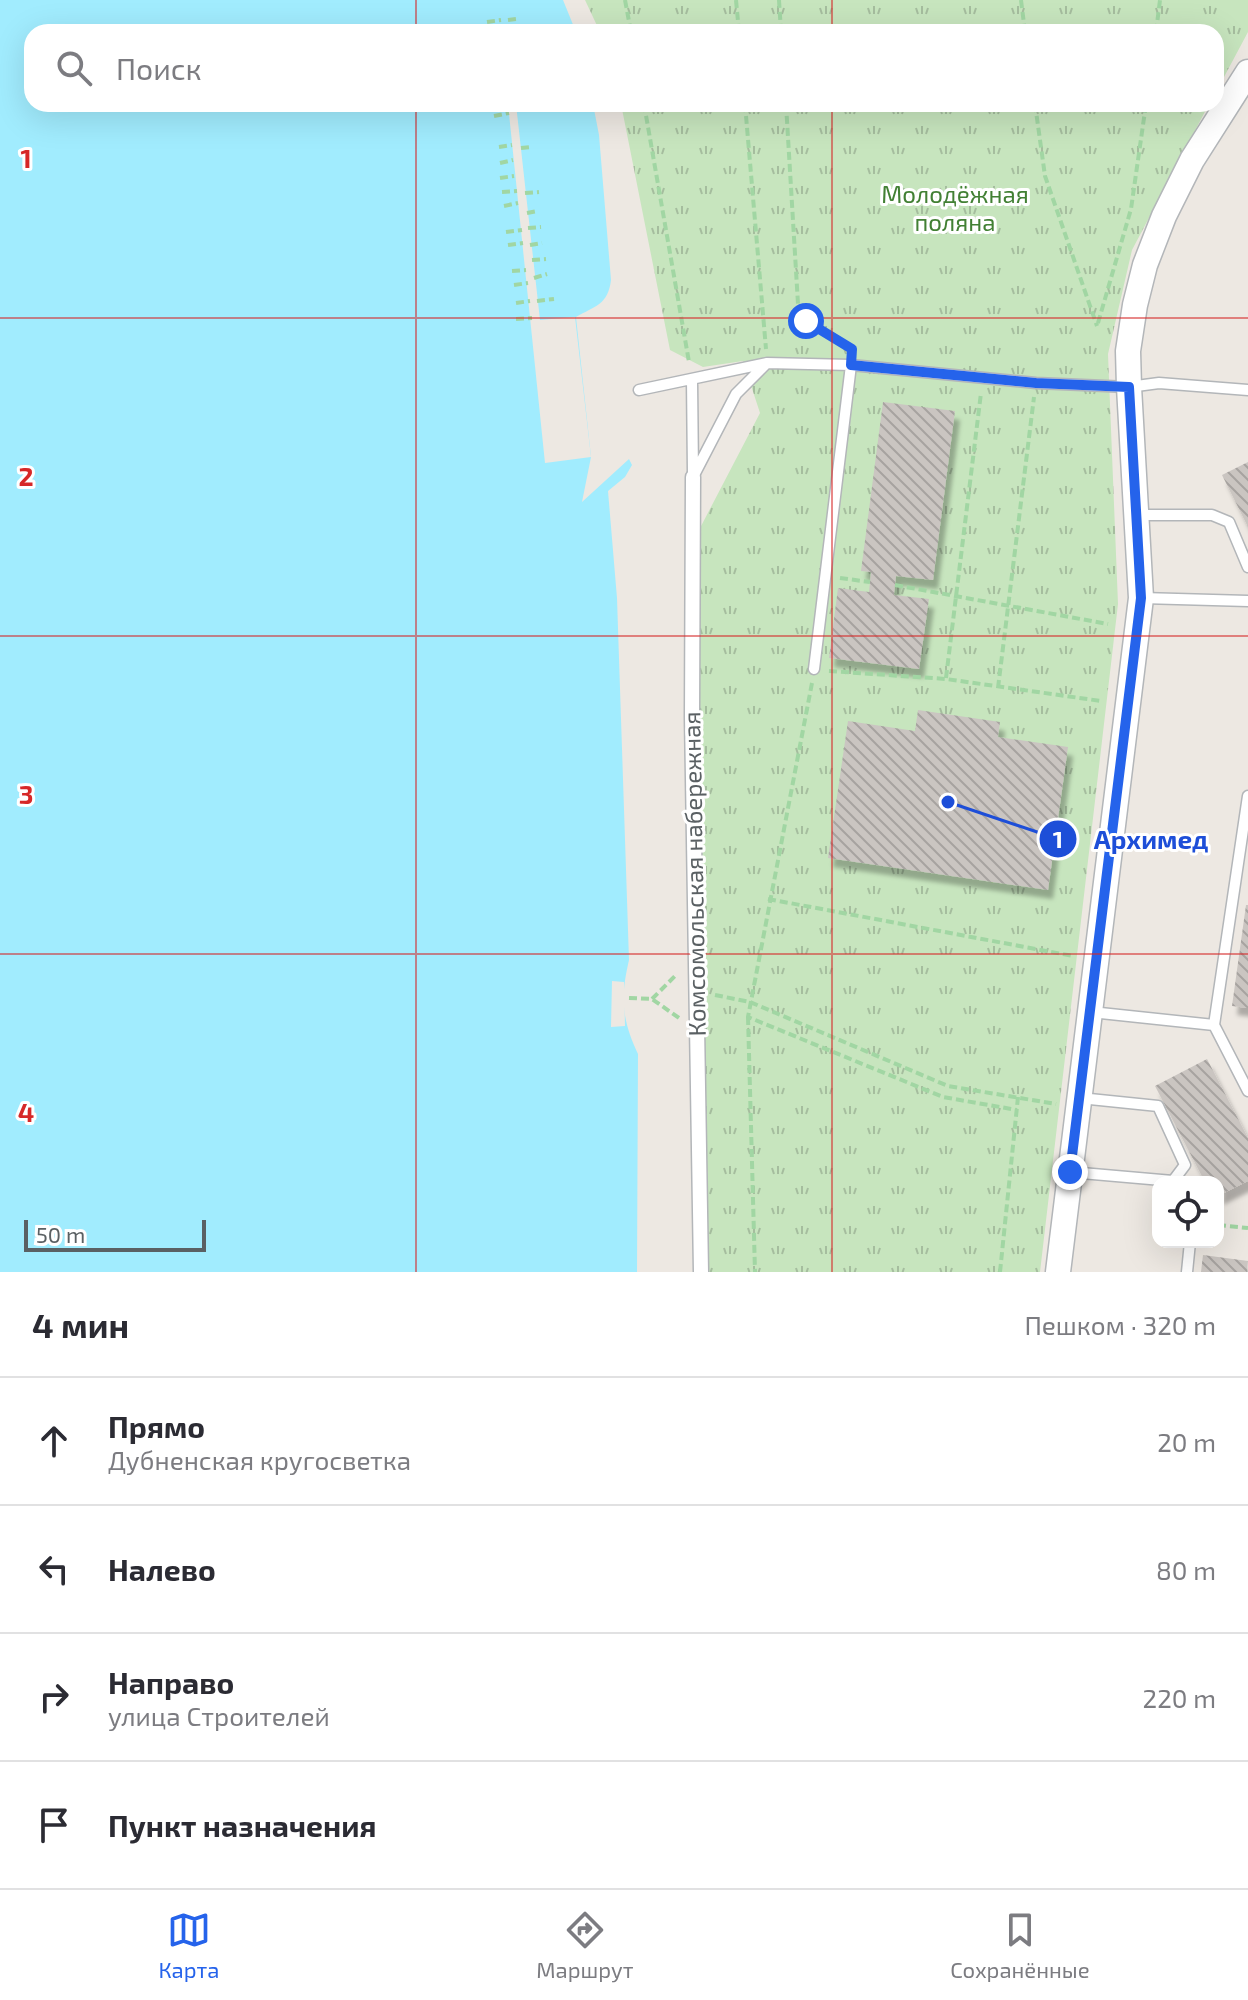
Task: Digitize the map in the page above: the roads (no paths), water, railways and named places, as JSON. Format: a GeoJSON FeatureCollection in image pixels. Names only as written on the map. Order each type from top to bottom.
{"type":"FeatureCollection","features":[{"type":"Feature","properties":{"kind":"street"},"geometry":{"type":"LineString","coordinates":[[1224,110],[1248,72]]}},
{"type":"Feature","properties":{"kind":"street"},"geometry":{"type":"LineString","coordinates":[[1058,1272],[1070,1172],[1068,1101],[1091,1012],[1141,598],[1128,351],[1145,265],[1164,216],[1192,160],[1223,112]]}},
{"type":"Feature","properties":{"kind":"street","name":"Комсомольская набережная"},"geometry":{"type":"LineString","coordinates":[[693,477],[701,1272]]}},
{"type":"Feature","properties":{"kind":"lane"},"geometry":{"type":"LineString","coordinates":[[639,390],[767,363],[851,365],[1036,383],[1129,387],[1159,383],[1248,390]]}},
{"type":"Feature","properties":{"kind":"lane"},"geometry":{"type":"LineString","coordinates":[[693,477],[736,394],[767,363]]}},
{"type":"Feature","properties":{"kind":"lane"},"geometry":{"type":"LineString","coordinates":[[814,669],[851,365]]}},
{"type":"Feature","properties":{"kind":"lane"},"geometry":{"type":"LineString","coordinates":[[692,380],[693,477]]}},
{"type":"Feature","properties":{"kind":"lane"},"geometry":{"type":"LineString","coordinates":[[1136,515],[1212,515],[1229,522],[1248,567]]}},
{"type":"Feature","properties":{"kind":"lane"},"geometry":{"type":"LineString","coordinates":[[1141,598],[1248,601]]}},
{"type":"Feature","properties":{"kind":"lane"},"geometry":{"type":"LineString","coordinates":[[1248,796],[1214,1025],[1248,1091]]}},
{"type":"Feature","properties":{"kind":"lane"},"geometry":{"type":"LineString","coordinates":[[1091,1012],[1214,1025]]}},
{"type":"Feature","properties":{"kind":"lane"},"geometry":{"type":"LineString","coordinates":[[1068,1101],[1158,1106],[1185,1165],[1177,1176]]}},
{"type":"Feature","properties":{"kind":"lane"},"geometry":{"type":"LineString","coordinates":[[1070,1172],[1152,1179]]}},
{"type":"Feature","properties":{"kind":"lane"},"geometry":{"type":"LineString","coordinates":[[1187,1272],[1189,1248]]}},
{"type":"Feature","properties":{"kind":"water"},"geometry":{"type":"Polygon","coordinates":[[[0,0],[563,0],[573,24],[24,24],[24,112],[595,112],[611,280],[604,300],[576,317],[591,457],[582,502],[629,459],[632,465],[625,477],[608,491],[617,598],[629,960],[624,1008],[638,1054],[637,1272],[0,1272],[0,0]]]}},
{"type":"Feature","properties":{"kind":"place","name":"Архимед"},"geometry":{"type":"Point","coordinates":[948,802]}},
{"type":"Feature","properties":{"kind":"park label","name":"Молодёжная поляна"},"geometry":{"type":"Point","coordinates":[955,209]}}]}
